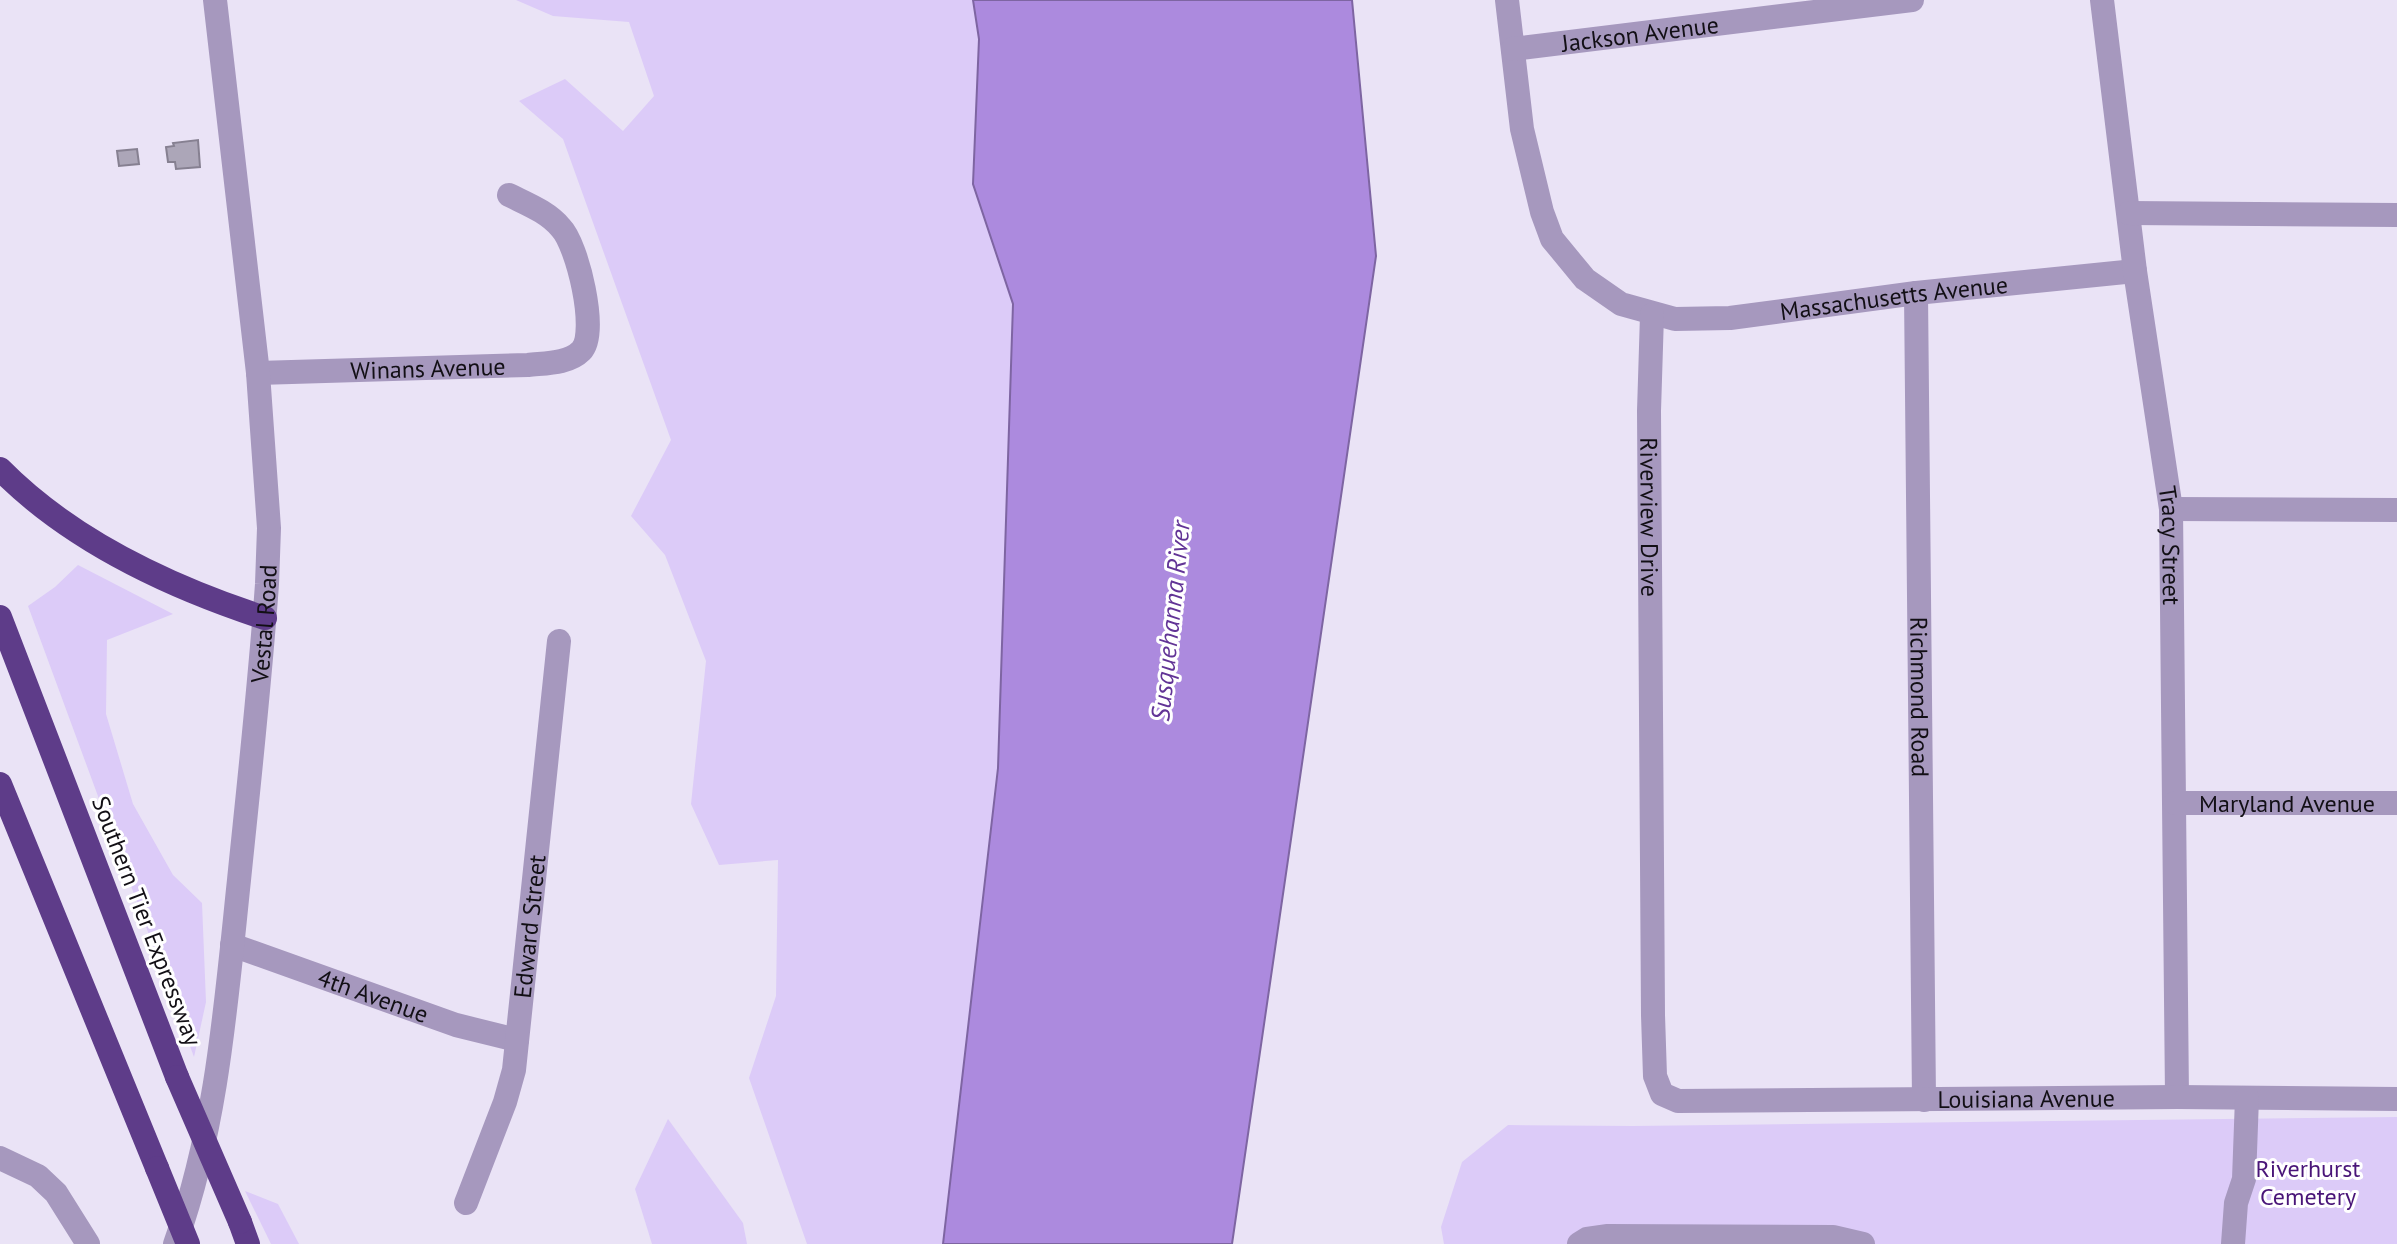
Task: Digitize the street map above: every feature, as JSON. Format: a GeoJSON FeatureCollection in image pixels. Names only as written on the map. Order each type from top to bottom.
{"type":"FeatureCollection","features":[{"type":"Feature","properties":{"kind":"highway"},"geometry":{"type":"LineString","coordinates":[[0,469],[52,514],[101,545],[194,592],[265,618]]}},
{"type":"Feature","properties":{"kind":"highway","name":"Southern Tier Expressway"},"geometry":{"type":"LineString","coordinates":[[0,617],[177,1077],[244,1233]]}},
{"type":"Feature","properties":{"kind":"highway"},"geometry":{"type":"LineString","coordinates":[[0,784],[188,1244]]}},
{"type":"Feature","properties":{"kind":"street","name":"Vestal Road"},"geometry":{"type":"LineString","coordinates":[[175,1244],[197,1178],[210,1118],[232,945],[265,618],[269,528],[258,373],[215,0]]}},
{"type":"Feature","properties":{"kind":"street"},"geometry":{"type":"LineString","coordinates":[[1507,0],[1522,129],[1542,212],[1552,239],[1599,291],[1621,304],[1652,315]]}},
{"type":"Feature","properties":{"kind":"street","name":"Jackson Avenue"},"geometry":{"type":"LineString","coordinates":[[1513,49],[1912,0]]}},
{"type":"Feature","properties":{"kind":"street","name":"Tracy Street"},"geometry":{"type":"LineString","coordinates":[[2102,0],[2135,271],[2171,509],[2177,1097]]}},
{"type":"Feature","properties":{"kind":"street","name":"Winans Avenue"},"geometry":{"type":"LineString","coordinates":[[258,373],[528,365],[565,360],[581,351],[589,339],[587,300],[569,240],[562,228],[537,208],[509,195]]}},
{"type":"Feature","properties":{"kind":"street"},"geometry":{"type":"LineString","coordinates":[[2129,213],[2397,215]]}},
{"type":"Feature","properties":{"kind":"street","name":"Massachusetts Avenue"},"geometry":{"type":"LineString","coordinates":[[1652,315],[1675,319],[1730,318],[1916,293],[2135,271]]}},
{"type":"Feature","properties":{"kind":"street","name":"Richmond Road"},"geometry":{"type":"LineString","coordinates":[[1916,293],[1924,1100]]}},
{"type":"Feature","properties":{"kind":"street","name":"Riverview Drive"},"geometry":{"type":"LineString","coordinates":[[1652,315],[1649,411],[1653,999],[1655,1076],[1660,1091]]}},
{"type":"Feature","properties":{"kind":"street"},"geometry":{"type":"LineString","coordinates":[[2171,509],[2397,510]]}},
{"type":"Feature","properties":{"kind":"street","name":"Edward Street"},"geometry":{"type":"LineString","coordinates":[[466,1203],[514,1070],[559,641]]}},
{"type":"Feature","properties":{"kind":"street","name":"Maryland Avenue"},"geometry":{"type":"LineString","coordinates":[[2175,803],[2397,803]]}},
{"type":"Feature","properties":{"kind":"street","name":"4th Avenue"},"geometry":{"type":"LineString","coordinates":[[232,945],[456,1025],[517,1040]]}},
{"type":"Feature","properties":{"kind":"street","name":"Louisiana Avenue"},"geometry":{"type":"LineString","coordinates":[[1660,1091],[1678,1101],[2177,1097],[2397,1099]]}},
{"type":"Feature","properties":{"kind":"street"},"geometry":{"type":"LineString","coordinates":[[2233,1244],[2236,1203],[2244,1179],[2247,1098]]}},
{"type":"Feature","properties":{"kind":"street"},"geometry":{"type":"LineString","coordinates":[[0,1158],[38,1176],[56,1193],[88,1244]]}},
{"type":"Feature","properties":{"kind":"street"},"geometry":{"type":"LineString","coordinates":[[1579,1244],[1587,1239],[1608,1236],[1833,1237],[1863,1244]]}},
{"type":"Feature","properties":{"kind":"green space"},"geometry":{"type":"Polygon","coordinates":[[[516,0],[973,0],[979,39],[973,184],[1013,303],[998,768],[943,1244],[807,1244],[749,1078],[776,996],[778,860],[719,865],[691,804],[706,661],[665,555],[631,516],[671,440],[563,139],[519,101],[565,79],[623,131],[654,96],[629,22],[553,16],[516,0]]]}},
{"type":"Feature","properties":{"kind":"green space"},"geometry":{"type":"Polygon","coordinates":[[[78,565],[173,614],[107,640],[106,714],[133,804],[173,875],[202,903],[206,1002],[194,1057],[28,606],[55,587],[78,565]]]}},
{"type":"Feature","properties":{"kind":"green space","name":"Riverhurst Cemetery"},"geometry":{"type":"Polygon","coordinates":[[[2397,1117],[2397,1244],[1444,1244],[1441,1227],[1462,1162],[1508,1125],[2397,1117]]]}},
{"type":"Feature","properties":{"kind":"green space"},"geometry":{"type":"Polygon","coordinates":[[[668,1119],[743,1223],[747,1244],[652,1244],[635,1189],[668,1119]]]}},
{"type":"Feature","properties":{"kind":"green space"},"geometry":{"type":"Polygon","coordinates":[[[245,1191],[278,1204],[299,1244],[271,1244],[245,1191]]]}},
{"type":"Feature","properties":{"kind":"water","name":"Susquehanna River"},"geometry":{"type":"Polygon","coordinates":[[[973,0],[1352,0],[1376,256],[1232,1244],[943,1244],[998,768],[1013,304],[973,184],[979,39],[973,0]]]}},
{"type":"Feature","properties":{"kind":"building"},"geometry":{"type":"Polygon","coordinates":[[[198,140],[200,167],[176,169],[175,162],[168,162],[166,147],[174,146],[173,143],[198,140]]]}},
{"type":"Feature","properties":{"kind":"building"},"geometry":{"type":"Polygon","coordinates":[[[137,149],[139,164],[119,166],[117,151],[137,149]]]}}]}
